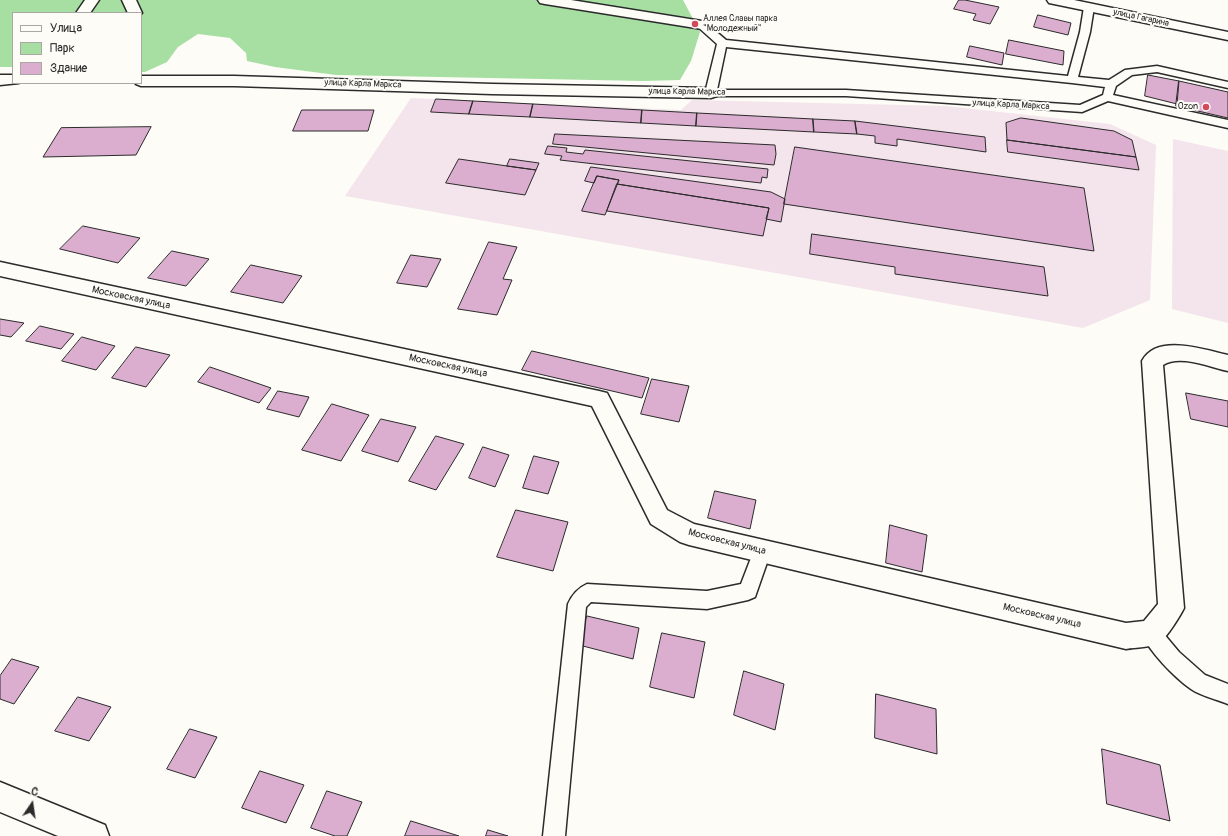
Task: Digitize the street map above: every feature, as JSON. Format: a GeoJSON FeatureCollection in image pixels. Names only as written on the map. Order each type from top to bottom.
{"type":"FeatureCollection","features":[{"type":"Feature","properties":{"kind":"street"},"geometry":{"type":"LineString","coordinates":[[84,12],[92,0]]}},
{"type":"Feature","properties":{"kind":"street"},"geometry":{"type":"LineString","coordinates":[[129,0],[135,12]]}},
{"type":"Feature","properties":{"kind":"street"},"geometry":{"type":"LineString","coordinates":[[545,0],[702,25]]}},
{"type":"Feature","properties":{"kind":"street","name":"улица Гагарина"},"geometry":{"type":"LineString","coordinates":[[1054,0],[1228,36]]}},
{"type":"Feature","properties":{"kind":"street"},"geometry":{"type":"LineString","coordinates":[[0,80],[12,80]]}},
{"type":"Feature","properties":{"kind":"street","name":"улица Карла Маркса"},"geometry":{"type":"LineString","coordinates":[[142,81],[257,82],[711,93]]}},
{"type":"Feature","properties":{"kind":"street","name":"Московская улица"},"geometry":{"type":"LineString","coordinates":[[0,269],[599,399],[659,517],[689,534],[1126,636],[1151,633]]}},
{"type":"Feature","properties":{"kind":"street"},"geometry":{"type":"LineString","coordinates":[[1151,633],[1171,608],[1152,361],[1164,354],[1184,353],[1228,363]]}},
{"type":"Feature","properties":{"kind":"street"},"geometry":{"type":"LineString","coordinates":[[0,797],[94,836]]}},
{"type":"Feature","properties":{"kind":"lane"},"geometry":{"type":"LineString","coordinates":[[1072,80],[1085,32],[1089,7]]}},
{"type":"Feature","properties":{"kind":"lane"},"geometry":{"type":"LineString","coordinates":[[702,25],[723,43],[1111,84]]}},
{"type":"Feature","properties":{"kind":"lane"},"geometry":{"type":"LineString","coordinates":[[711,93],[721,46],[723,43]]}},
{"type":"Feature","properties":{"kind":"lane"},"geometry":{"type":"LineString","coordinates":[[1228,85],[1157,69],[1129,72],[1111,84],[1107,97],[1228,124]]}},
{"type":"Feature","properties":{"kind":"lane","name":"улица Карла Маркса"},"geometry":{"type":"LineString","coordinates":[[711,93],[846,93],[1082,109],[1107,97]]}},
{"type":"Feature","properties":{"kind":"lane"},"geometry":{"type":"LineString","coordinates":[[554,836],[577,604],[587,593],[707,600],[748,591],[762,551]]}},
{"type":"Feature","properties":{"kind":"lane"},"geometry":{"type":"LineString","coordinates":[[1151,633],[1172,659],[1198,682],[1228,694]]}},
{"type":"Feature","properties":{"kind":"shaded area"},"geometry":{"type":"Polygon","coordinates":[[[411,98],[681,110],[692,100],[946,106],[1110,124],[1156,145],[1150,300],[1083,328],[345,196],[411,98]]]}},
{"type":"Feature","properties":{"kind":"shaded area"},"geometry":{"type":"Polygon","coordinates":[[[1173,139],[1228,151],[1228,323],[1172,309],[1173,139]]]}},
{"type":"Feature","properties":{"kind":"green space"},"geometry":{"type":"Polygon","coordinates":[[[0,0],[683,0],[700,32],[691,61],[680,80],[644,81],[336,75],[275,67],[247,61],[246,53],[230,38],[198,34],[178,47],[167,62],[142,72],[142,12],[12,12],[12,67],[0,67],[0,0]]]}},
{"type":"Feature","properties":{"kind":"building"},"geometry":{"type":"Polygon","coordinates":[[[959,0],[999,7],[990,24],[973,20],[976,14],[954,9],[959,0]]]}},
{"type":"Feature","properties":{"kind":"building"},"geometry":{"type":"Polygon","coordinates":[[[1038,15],[1071,23],[1068,35],[1034,27],[1038,15]]]}},
{"type":"Feature","properties":{"kind":"building"},"geometry":{"type":"Polygon","coordinates":[[[1009,40],[1064,51],[1063,65],[1006,54],[1009,40]]]}},
{"type":"Feature","properties":{"kind":"building"},"geometry":{"type":"Polygon","coordinates":[[[970,46],[1004,53],[1002,65],[967,57],[970,46]]]}},
{"type":"Feature","properties":{"kind":"building"},"geometry":{"type":"Polygon","coordinates":[[[1148,75],[1179,81],[1177,104],[1145,96],[1148,75]]]}},
{"type":"Feature","properties":{"kind":"building"},"geometry":{"type":"Polygon","coordinates":[[[1179,81],[1228,92],[1228,118],[1176,106],[1179,81]]]}},
{"type":"Feature","properties":{"kind":"building"},"geometry":{"type":"Polygon","coordinates":[[[436,99],[473,101],[469,114],[431,112],[436,99]]]}},
{"type":"Feature","properties":{"kind":"building"},"geometry":{"type":"Polygon","coordinates":[[[473,101],[533,104],[530,117],[469,114],[473,101]]]}},
{"type":"Feature","properties":{"kind":"building"},"geometry":{"type":"Polygon","coordinates":[[[533,104],[642,110],[641,123],[530,117],[533,104]]]}},
{"type":"Feature","properties":{"kind":"building"},"geometry":{"type":"Polygon","coordinates":[[[302,110],[374,110],[368,131],[293,131],[302,110]]]}},
{"type":"Feature","properties":{"kind":"building"},"geometry":{"type":"Polygon","coordinates":[[[642,110],[697,113],[696,126],[641,123],[642,110]]]}},
{"type":"Feature","properties":{"kind":"building"},"geometry":{"type":"Polygon","coordinates":[[[697,113],[813,119],[814,132],[696,126],[697,113]]]}},
{"type":"Feature","properties":{"kind":"building"},"geometry":{"type":"Polygon","coordinates":[[[1021,118],[1114,131],[1132,140],[1136,157],[1007,140],[1006,123],[1021,118]]]}},
{"type":"Feature","properties":{"kind":"building"},"geometry":{"type":"Polygon","coordinates":[[[813,119],[855,121],[857,134],[814,132],[813,119]]]}},
{"type":"Feature","properties":{"kind":"building"},"geometry":{"type":"Polygon","coordinates":[[[855,121],[985,137],[986,152],[897,139],[897,146],[875,143],[875,136],[857,134],[855,121]]]}},
{"type":"Feature","properties":{"kind":"building"},"geometry":{"type":"Polygon","coordinates":[[[151,127],[136,155],[43,157],[61,128],[151,127]]]}},
{"type":"Feature","properties":{"kind":"building"},"geometry":{"type":"Polygon","coordinates":[[[555,134],[775,145],[776,154],[774,165],[553,144],[555,134]]]}},
{"type":"Feature","properties":{"kind":"building"},"geometry":{"type":"Polygon","coordinates":[[[1007,140],[1136,157],[1139,170],[1008,152],[1007,140]]]}},
{"type":"Feature","properties":{"kind":"building"},"geometry":{"type":"Polygon","coordinates":[[[548,146],[567,148],[566,152],[583,154],[585,150],[768,169],[767,178],[762,177],[761,183],[560,160],[562,156],[545,154],[548,146]]]}},
{"type":"Feature","properties":{"kind":"building"},"geometry":{"type":"Polygon","coordinates":[[[795,147],[1084,188],[1094,251],[784,204],[795,147]]]}},
{"type":"Feature","properties":{"kind":"building"},"geometry":{"type":"Polygon","coordinates":[[[459,159],[536,170],[525,195],[446,183],[459,159]]]}},
{"type":"Feature","properties":{"kind":"building"},"geometry":{"type":"Polygon","coordinates":[[[510,159],[539,163],[536,170],[507,166],[510,159]]]}},
{"type":"Feature","properties":{"kind":"building"},"geometry":{"type":"Polygon","coordinates":[[[591,167],[771,192],[785,199],[781,222],[766,219],[769,208],[617,184],[619,180],[597,176],[594,183],[585,181],[591,167]]]}},
{"type":"Feature","properties":{"kind":"building"},"geometry":{"type":"Polygon","coordinates":[[[597,176],[619,180],[605,215],[582,211],[597,176]]]}},
{"type":"Feature","properties":{"kind":"building"},"geometry":{"type":"Polygon","coordinates":[[[617,184],[769,208],[763,236],[607,211],[617,184]]]}},
{"type":"Feature","properties":{"kind":"building"},"geometry":{"type":"Polygon","coordinates":[[[83,226],[140,238],[118,263],[60,249],[83,226]]]}},
{"type":"Feature","properties":{"kind":"building"},"geometry":{"type":"Polygon","coordinates":[[[812,234],[1044,267],[1048,296],[895,274],[895,267],[810,254],[812,234]]]}},
{"type":"Feature","properties":{"kind":"building"},"geometry":{"type":"Polygon","coordinates":[[[489,242],[517,247],[503,279],[512,280],[497,315],[458,309],[489,242]]]}},
{"type":"Feature","properties":{"kind":"building"},"geometry":{"type":"Polygon","coordinates":[[[172,251],[209,259],[186,286],[148,278],[172,251]]]}},
{"type":"Feature","properties":{"kind":"building"},"geometry":{"type":"Polygon","coordinates":[[[411,255],[441,259],[427,287],[397,283],[411,255]]]}},
{"type":"Feature","properties":{"kind":"building"},"geometry":{"type":"Polygon","coordinates":[[[251,265],[302,276],[283,303],[231,292],[251,265]]]}},
{"type":"Feature","properties":{"kind":"building"},"geometry":{"type":"Polygon","coordinates":[[[0,319],[24,323],[11,337],[0,335],[0,319]]]}},
{"type":"Feature","properties":{"kind":"building"},"geometry":{"type":"Polygon","coordinates":[[[40,326],[74,334],[61,349],[26,341],[40,326]]]}},
{"type":"Feature","properties":{"kind":"building"},"geometry":{"type":"Polygon","coordinates":[[[82,337],[115,346],[96,370],[62,361],[82,337]]]}},
{"type":"Feature","properties":{"kind":"building"},"geometry":{"type":"Polygon","coordinates":[[[136,347],[170,355],[146,387],[112,378],[136,347]]]}},
{"type":"Feature","properties":{"kind":"building"},"geometry":{"type":"Polygon","coordinates":[[[532,351],[649,378],[642,398],[522,370],[532,351]]]}},
{"type":"Feature","properties":{"kind":"building"},"geometry":{"type":"Polygon","coordinates":[[[210,367],[271,388],[259,403],[198,382],[210,367]]]}},
{"type":"Feature","properties":{"kind":"building"},"geometry":{"type":"Polygon","coordinates":[[[652,379],[689,386],[679,422],[641,414],[652,379]]]}},
{"type":"Feature","properties":{"kind":"building"},"geometry":{"type":"Polygon","coordinates":[[[278,391],[309,397],[299,417],[267,409],[278,391]]]}},
{"type":"Feature","properties":{"kind":"building"},"geometry":{"type":"Polygon","coordinates":[[[1186,393],[1228,401],[1228,427],[1191,419],[1186,393]]]}},
{"type":"Feature","properties":{"kind":"building"},"geometry":{"type":"Polygon","coordinates":[[[332,404],[369,415],[341,461],[302,450],[332,404]]]}},
{"type":"Feature","properties":{"kind":"building"},"geometry":{"type":"Polygon","coordinates":[[[381,419],[416,427],[398,462],[362,451],[381,419]]]}},
{"type":"Feature","properties":{"kind":"building"},"geometry":{"type":"Polygon","coordinates":[[[436,436],[464,444],[436,490],[409,481],[436,436]]]}},
{"type":"Feature","properties":{"kind":"building"},"geometry":{"type":"Polygon","coordinates":[[[483,447],[509,455],[495,487],[469,478],[483,447]]]}},
{"type":"Feature","properties":{"kind":"building"},"geometry":{"type":"Polygon","coordinates":[[[534,456],[559,462],[548,494],[523,488],[534,456]]]}},
{"type":"Feature","properties":{"kind":"building"},"geometry":{"type":"Polygon","coordinates":[[[715,491],[756,500],[750,529],[708,518],[715,491]]]}},
{"type":"Feature","properties":{"kind":"building"},"geometry":{"type":"Polygon","coordinates":[[[516,510],[568,522],[553,571],[497,557],[516,510]]]}},
{"type":"Feature","properties":{"kind":"building"},"geometry":{"type":"Polygon","coordinates":[[[890,525],[927,535],[922,572],[886,563],[890,525]]]}},
{"type":"Feature","properties":{"kind":"building"},"geometry":{"type":"Polygon","coordinates":[[[587,616],[639,628],[633,659],[579,645],[587,616]]]}},
{"type":"Feature","properties":{"kind":"building"},"geometry":{"type":"Polygon","coordinates":[[[662,633],[705,642],[694,698],[650,687],[662,633]]]}},
{"type":"Feature","properties":{"kind":"building"},"geometry":{"type":"Polygon","coordinates":[[[12,659],[39,667],[14,704],[0,699],[0,676],[12,659]]]}},
{"type":"Feature","properties":{"kind":"building"},"geometry":{"type":"Polygon","coordinates":[[[744,671],[784,684],[775,730],[734,715],[744,671]]]}},
{"type":"Feature","properties":{"kind":"building"},"geometry":{"type":"Polygon","coordinates":[[[876,694],[936,709],[937,754],[875,738],[876,694]]]}},
{"type":"Feature","properties":{"kind":"building"},"geometry":{"type":"Polygon","coordinates":[[[78,697],[111,707],[89,741],[55,731],[78,697]]]}},
{"type":"Feature","properties":{"kind":"building"},"geometry":{"type":"Polygon","coordinates":[[[190,729],[217,737],[195,778],[167,769],[190,729]]]}},
{"type":"Feature","properties":{"kind":"building"},"geometry":{"type":"Polygon","coordinates":[[[1102,749],[1160,765],[1170,821],[1107,804],[1102,749]]]}},
{"type":"Feature","properties":{"kind":"building"},"geometry":{"type":"Polygon","coordinates":[[[260,771],[304,785],[286,823],[242,808],[260,771]]]}},
{"type":"Feature","properties":{"kind":"building"},"geometry":{"type":"Polygon","coordinates":[[[327,791],[362,802],[347,836],[335,836],[311,828],[327,791]]]}},
{"type":"Feature","properties":{"kind":"building"},"geometry":{"type":"Polygon","coordinates":[[[411,821],[459,836],[405,836],[411,821]]]}},
{"type":"Feature","properties":{"kind":"building"},"geometry":{"type":"Polygon","coordinates":[[[488,830],[508,836],[486,836],[488,830]]]}},
{"type":"Feature","properties":{"kind":"place","name":"Аллея Славы парка \"Молодежный\""},"geometry":{"type":"Point","coordinates":[695,24]}},
{"type":"Feature","properties":{"kind":"place","name":"Ozon"},"geometry":{"type":"Point","coordinates":[1206,107]}}]}
